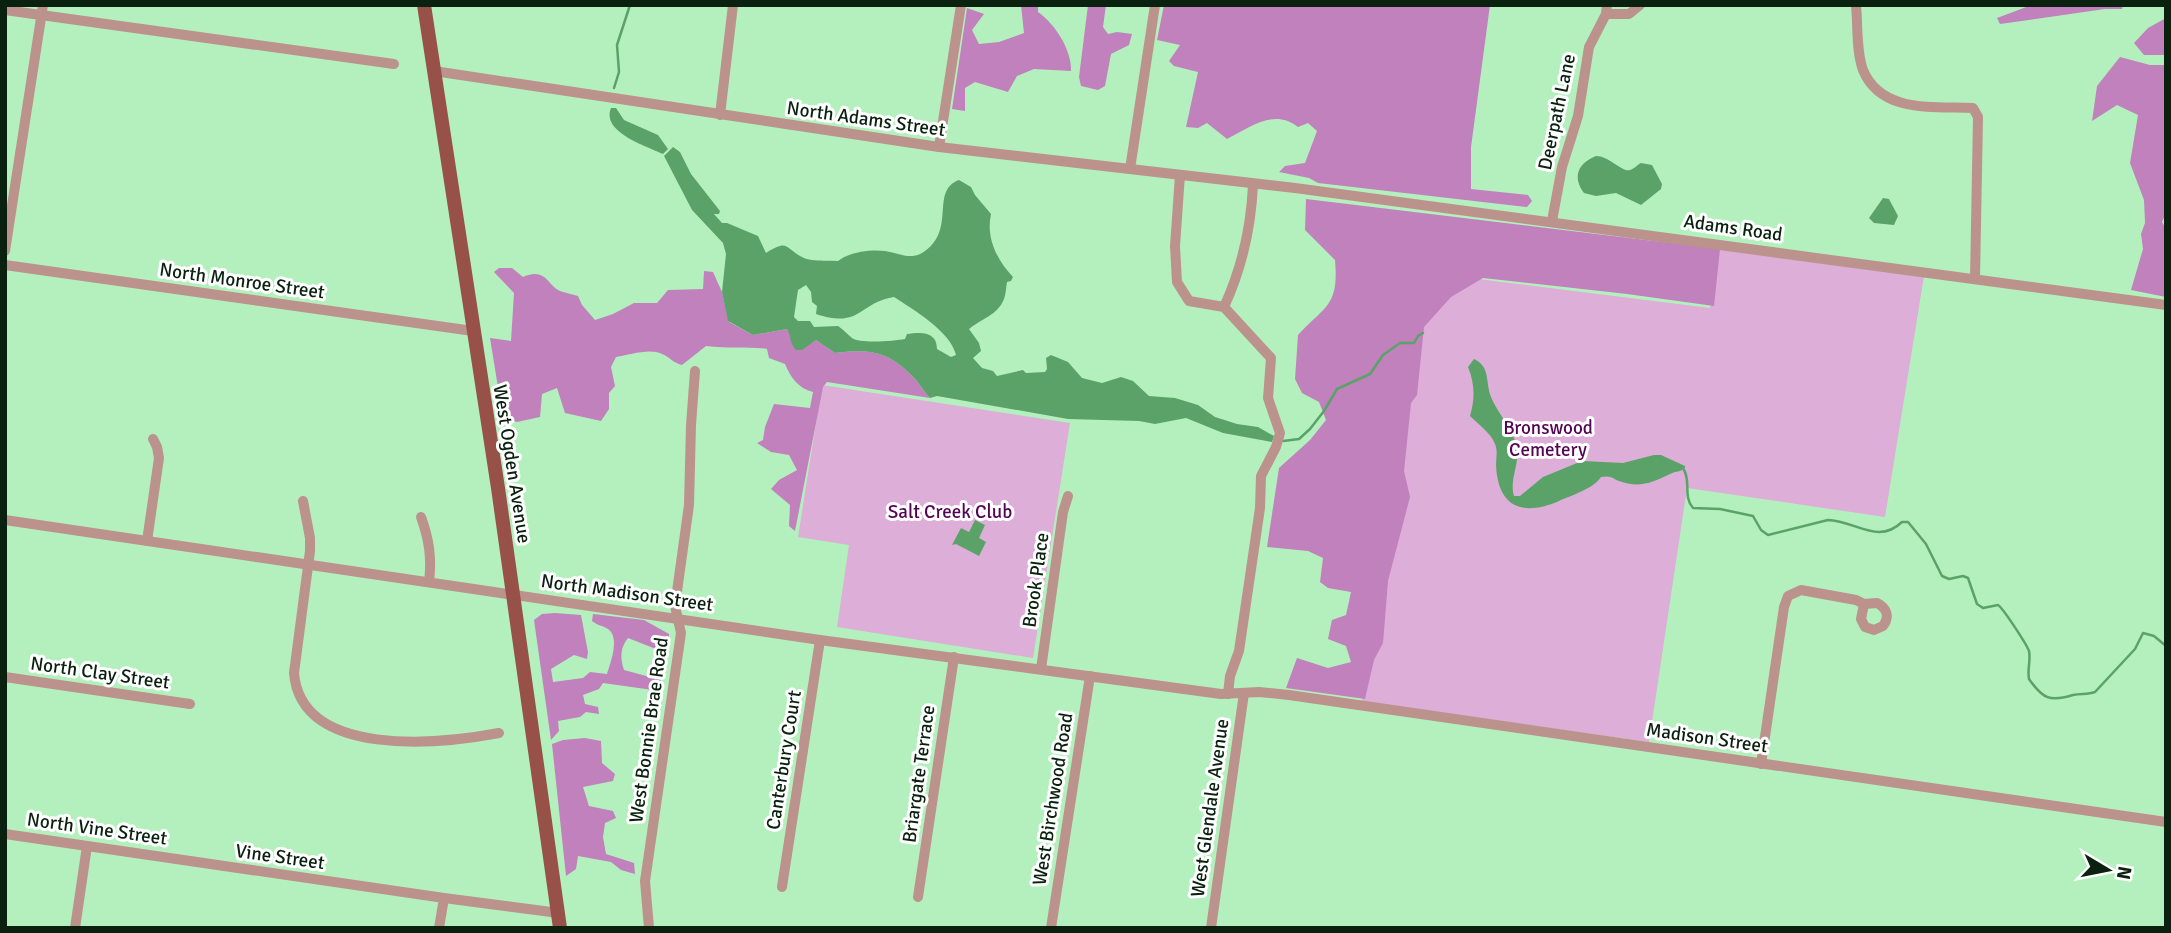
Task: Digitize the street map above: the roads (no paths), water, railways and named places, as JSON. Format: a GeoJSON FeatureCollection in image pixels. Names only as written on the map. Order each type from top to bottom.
{"type":"FeatureCollection","features":[{"type":"Feature","properties":{"kind":"main road","name":"West Ogden Avenue"},"geometry":{"type":"LineString","coordinates":[[425,5],[560,921]]}},
{"type":"Feature","properties":{"kind":"street"},"geometry":{"type":"LineString","coordinates":[[720,115],[733,5]]}},
{"type":"Feature","properties":{"kind":"street"},"geometry":{"type":"LineString","coordinates":[[939,147],[961,5]]}},
{"type":"Feature","properties":{"kind":"street"},"geometry":{"type":"LineString","coordinates":[[1130,169],[1154,5]]}},
{"type":"Feature","properties":{"kind":"street","name":"Deerpath Lane"},"geometry":{"type":"LineString","coordinates":[[1552,222],[1562,167],[1578,116],[1589,47],[1607,9],[1629,14],[1640,5]]}},
{"type":"Feature","properties":{"kind":"street"},"geometry":{"type":"LineString","coordinates":[[1856,5],[1863,70],[1877,90],[1896,102],[1973,108],[1978,117],[1975,279]]}},
{"type":"Feature","properties":{"kind":"street"},"geometry":{"type":"LineString","coordinates":[[5,10],[42,10],[394,64]]}},
{"type":"Feature","properties":{"kind":"street"},"geometry":{"type":"LineString","coordinates":[[5,251],[42,10]]}},
{"type":"Feature","properties":{"kind":"street","name":"North Adams Street"},"geometry":{"type":"LineString","coordinates":[[434,71],[939,147],[1295,188]]}},
{"type":"Feature","properties":{"kind":"street"},"geometry":{"type":"LineString","coordinates":[[1180,175],[1175,246],[1177,282],[1189,301],[1224,307],[1271,358],[1268,398],[1280,433],[1261,476],[1260,508],[1239,651],[1227,694]]}},
{"type":"Feature","properties":{"kind":"street"},"geometry":{"type":"LineString","coordinates":[[1224,307],[1237,280],[1250,227],[1253,184]]}},
{"type":"Feature","properties":{"kind":"street","name":"Adams Road"},"geometry":{"type":"LineString","coordinates":[[1295,188],[2166,305]]}},
{"type":"Feature","properties":{"kind":"street","name":"North Monroe Street"},"geometry":{"type":"LineString","coordinates":[[5,265],[473,331]]}},
{"type":"Feature","properties":{"kind":"street","name":"West Bonnie Brae Road"},"geometry":{"type":"LineString","coordinates":[[649,928],[645,881],[681,634],[675,606],[689,505],[695,371]]}},
{"type":"Feature","properties":{"kind":"street"},"geometry":{"type":"LineString","coordinates":[[146,541],[159,458],[158,447],[153,439]]}},
{"type":"Feature","properties":{"kind":"street","name":"Brook Place"},"geometry":{"type":"LineString","coordinates":[[1041,669],[1063,512],[1068,496]]}},
{"type":"Feature","properties":{"kind":"street"},"geometry":{"type":"LineString","coordinates":[[303,501],[310,538],[309,564],[294,673],[300,697],[314,717],[337,730],[390,740],[440,742],[499,733]]}},
{"type":"Feature","properties":{"kind":"street"},"geometry":{"type":"LineString","coordinates":[[421,517],[431,555],[429,582]]}},
{"type":"Feature","properties":{"kind":"street","name":"North Madison Street"},"geometry":{"type":"LineString","coordinates":[[5,520],[820,639],[1227,694],[1244,694]]}},
{"type":"Feature","properties":{"kind":"street"},"geometry":{"type":"LineString","coordinates":[[1761,764],[1784,607],[1788,596],[1801,590],[1856,600],[1864,604]]}},
{"type":"Feature","properties":{"kind":"street","name":"Canterbury Court"},"geometry":{"type":"LineString","coordinates":[[782,887],[820,639]]}},
{"type":"Feature","properties":{"kind":"street","name":"Briargate Terrace"},"geometry":{"type":"LineString","coordinates":[[918,897],[954,657]]}},
{"type":"Feature","properties":{"kind":"street","name":"West Birchwood Road"},"geometry":{"type":"LineString","coordinates":[[1051,928],[1090,676]]}},
{"type":"Feature","properties":{"kind":"street","name":"North Clay Street"},"geometry":{"type":"LineString","coordinates":[[5,677],[190,704]]}},
{"type":"Feature","properties":{"kind":"street","name":"Madison Street"},"geometry":{"type":"LineString","coordinates":[[1244,694],[1289,695],[2166,822]]}},
{"type":"Feature","properties":{"kind":"street","name":"West Glendale Avenue"},"geometry":{"type":"LineString","coordinates":[[1211,928],[1244,694]]}},
{"type":"Feature","properties":{"kind":"street","name":"North Vine Street"},"geometry":{"type":"LineString","coordinates":[[5,834],[183,860]]}},
{"type":"Feature","properties":{"kind":"street"},"geometry":{"type":"LineString","coordinates":[[75,928],[87,846]]}},
{"type":"Feature","properties":{"kind":"street","name":"Vine Street"},"geometry":{"type":"LineString","coordinates":[[183,860],[444,898]]}},
{"type":"Feature","properties":{"kind":"street"},"geometry":{"type":"LineString","coordinates":[[439,928],[444,898],[560,921]]}},
{"type":"Feature","properties":{"kind":"waterway"},"geometry":{"type":"LineString","coordinates":[[614,88],[619,72],[617,45],[630,5]]}},
{"type":"Feature","properties":{"kind":"waterway"},"geometry":{"type":"LineString","coordinates":[[1283,441],[1299,439],[1324,411],[1337,389],[1370,374],[1383,355],[1400,343],[1414,343],[1423,333]]}},
{"type":"Feature","properties":{"kind":"waterway"},"geometry":{"type":"LineString","coordinates":[[1684,470],[1688,499],[1693,508],[1720,509],[1753,516],[1761,530],[1768,535],[1828,520],[1875,532],[1884,532],[1902,522],[1908,522],[1926,544],[1942,576],[1949,579],[1963,576],[1968,578],[1977,604],[1983,608],[1998,605],[2001,608],[2029,651],[2029,679],[2048,697],[2095,692],[2135,649],[2143,633],[2154,636],[2166,646]]}},
{"type":"Feature","properties":{"kind":"park label","name":"Bronswood Cemetery"},"geometry":{"type":"Point","coordinates":[1548,439]}},
{"type":"Feature","properties":{"kind":"park label","name":"Salt Creek Club"},"geometry":{"type":"Point","coordinates":[950,512]}}]}
